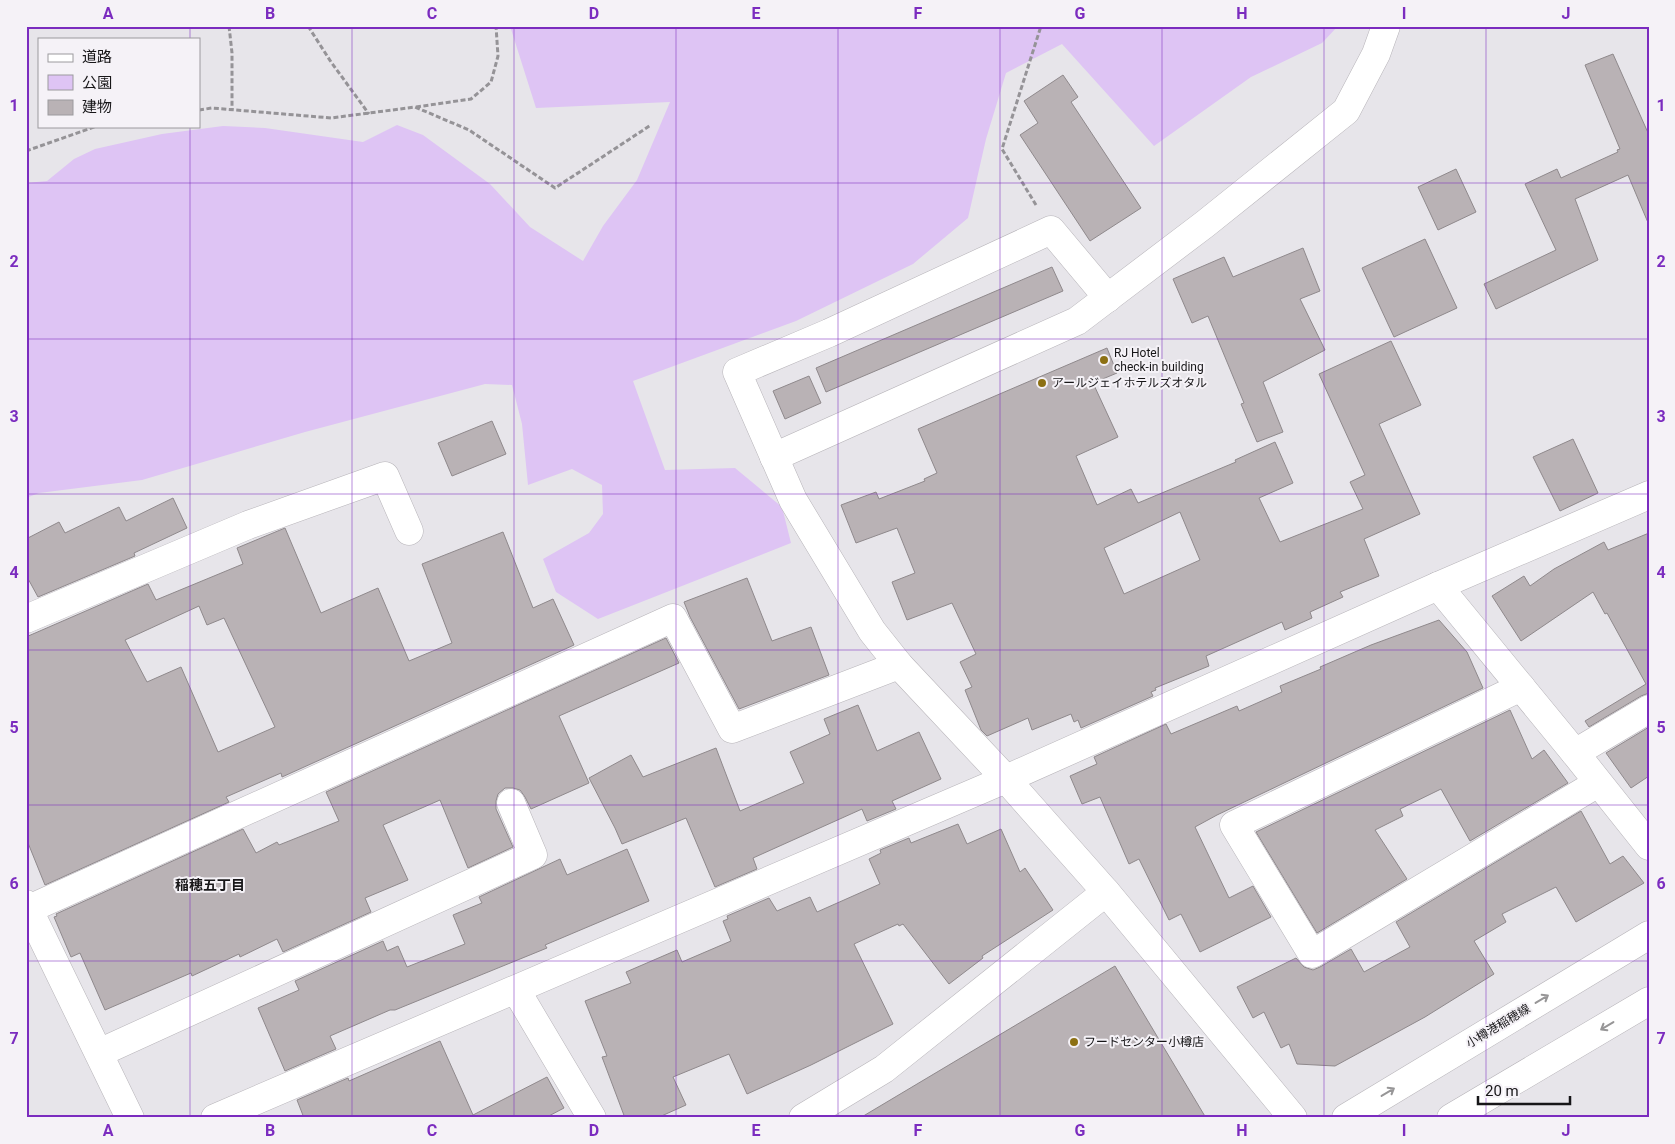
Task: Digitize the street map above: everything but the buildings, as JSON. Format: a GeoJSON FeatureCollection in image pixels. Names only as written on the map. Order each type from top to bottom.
{"type":"FeatureCollection","features":[{"type":"Feature","properties":{"kind":"street"},"geometry":{"type":"LineString","coordinates":[[774,457],[1077,321],[1205,224],[1346,111],[1376,54],[1386,26]]}},
{"type":"Feature","properties":{"kind":"street"},"geometry":{"type":"LineString","coordinates":[[1108,298],[1051,230],[829,333],[736,372],[798,508],[872,631],[899,666],[1006,779],[1106,892],[1293,1118]]}},
{"type":"Feature","properties":{"kind":"street"},"geometry":{"type":"LineString","coordinates":[[26,619],[248,525],[385,476],[409,531]]}},
{"type":"Feature","properties":{"kind":"street"},"geometry":{"type":"LineString","coordinates":[[215,1118],[1006,779],[1438,586],[1649,495]]}},
{"type":"Feature","properties":{"kind":"street"},"geometry":{"type":"LineString","coordinates":[[1438,586],[1649,846]]}},
{"type":"Feature","properties":{"kind":"street"},"geometry":{"type":"LineString","coordinates":[[130,1118],[27,906],[672,618],[732,728],[899,666]]}},
{"type":"Feature","properties":{"kind":"street"},"geometry":{"type":"LineString","coordinates":[[1521,687],[1234,825],[1312,954],[1598,783]]}},
{"type":"Feature","properties":{"kind":"street"},"geometry":{"type":"LineString","coordinates":[[1575,753],[1649,709]]}},
{"type":"Feature","properties":{"kind":"street"},"geometry":{"type":"LineString","coordinates":[[99,1053],[533,856],[511,803]]}},
{"type":"Feature","properties":{"kind":"street"},"geometry":{"type":"LineString","coordinates":[[802,1118],[884,1069],[1106,892]]}},
{"type":"Feature","properties":{"kind":"street","name":"小樽港稲穂線"},"geometry":{"type":"LineString","coordinates":[[1346,1118],[1649,935]]}},
{"type":"Feature","properties":{"kind":"street"},"geometry":{"type":"LineString","coordinates":[[516,990],[592,1118]]}},
{"type":"Feature","properties":{"kind":"street"},"geometry":{"type":"LineString","coordinates":[[1451,1118],[1649,1001]]}},
{"type":"Feature","properties":{"kind":"path"},"geometry":{"type":"LineString","coordinates":[[229,26],[232,53],[232,109]]}},
{"type":"Feature","properties":{"kind":"path"},"geometry":{"type":"LineString","coordinates":[[308,26],[331,62],[369,114]]}},
{"type":"Feature","properties":{"kind":"path"},"geometry":{"type":"LineString","coordinates":[[200,110],[212,108],[232,109],[331,118],[471,99],[491,82],[498,56],[496,26]]}},
{"type":"Feature","properties":{"kind":"path"},"geometry":{"type":"LineString","coordinates":[[1041,26],[1002,149],[1051,230]]}},
{"type":"Feature","properties":{"kind":"path"},"geometry":{"type":"LineString","coordinates":[[415,107],[470,130],[555,188],[651,125]]}},
{"type":"Feature","properties":{"kind":"path"},"geometry":{"type":"LineString","coordinates":[[26,152],[92,128]]}},
{"type":"Feature","properties":{"kind":"green space"},"geometry":{"type":"Polygon","coordinates":[[[510,26],[1338,26],[1322,43],[1251,77],[1154,146],[1062,44],[1006,73],[986,139],[968,218],[913,264],[796,321],[633,381],[665,470],[735,468],[782,507],[791,543],[598,619],[556,592],[543,559],[589,533],[603,514],[602,485],[572,469],[528,485],[522,424],[512,385],[485,384],[305,432],[142,480],[39,493],[26,498],[26,183],[47,181],[74,159],[95,149],[162,134],[223,126],[265,128],[363,142],[397,125],[423,135],[490,184],[530,227],[583,261],[603,226],[637,180],[670,102],[536,108],[510,26]]]}},
{"type":"Feature","properties":{"kind":"place","name":"RJ Hotel check-in building"},"geometry":{"type":"Point","coordinates":[1104,360]}},
{"type":"Feature","properties":{"kind":"place","name":"アールジェイホテルズオタル"},"geometry":{"type":"Point","coordinates":[1042,383]}},
{"type":"Feature","properties":{"kind":"place","name":"フードセンター小樽店"},"geometry":{"type":"Point","coordinates":[1074,1042]}},
{"type":"Feature","properties":{"kind":"district","name":"稲穂五丁目"},"geometry":{"type":"Point","coordinates":[210,885]}}]}
